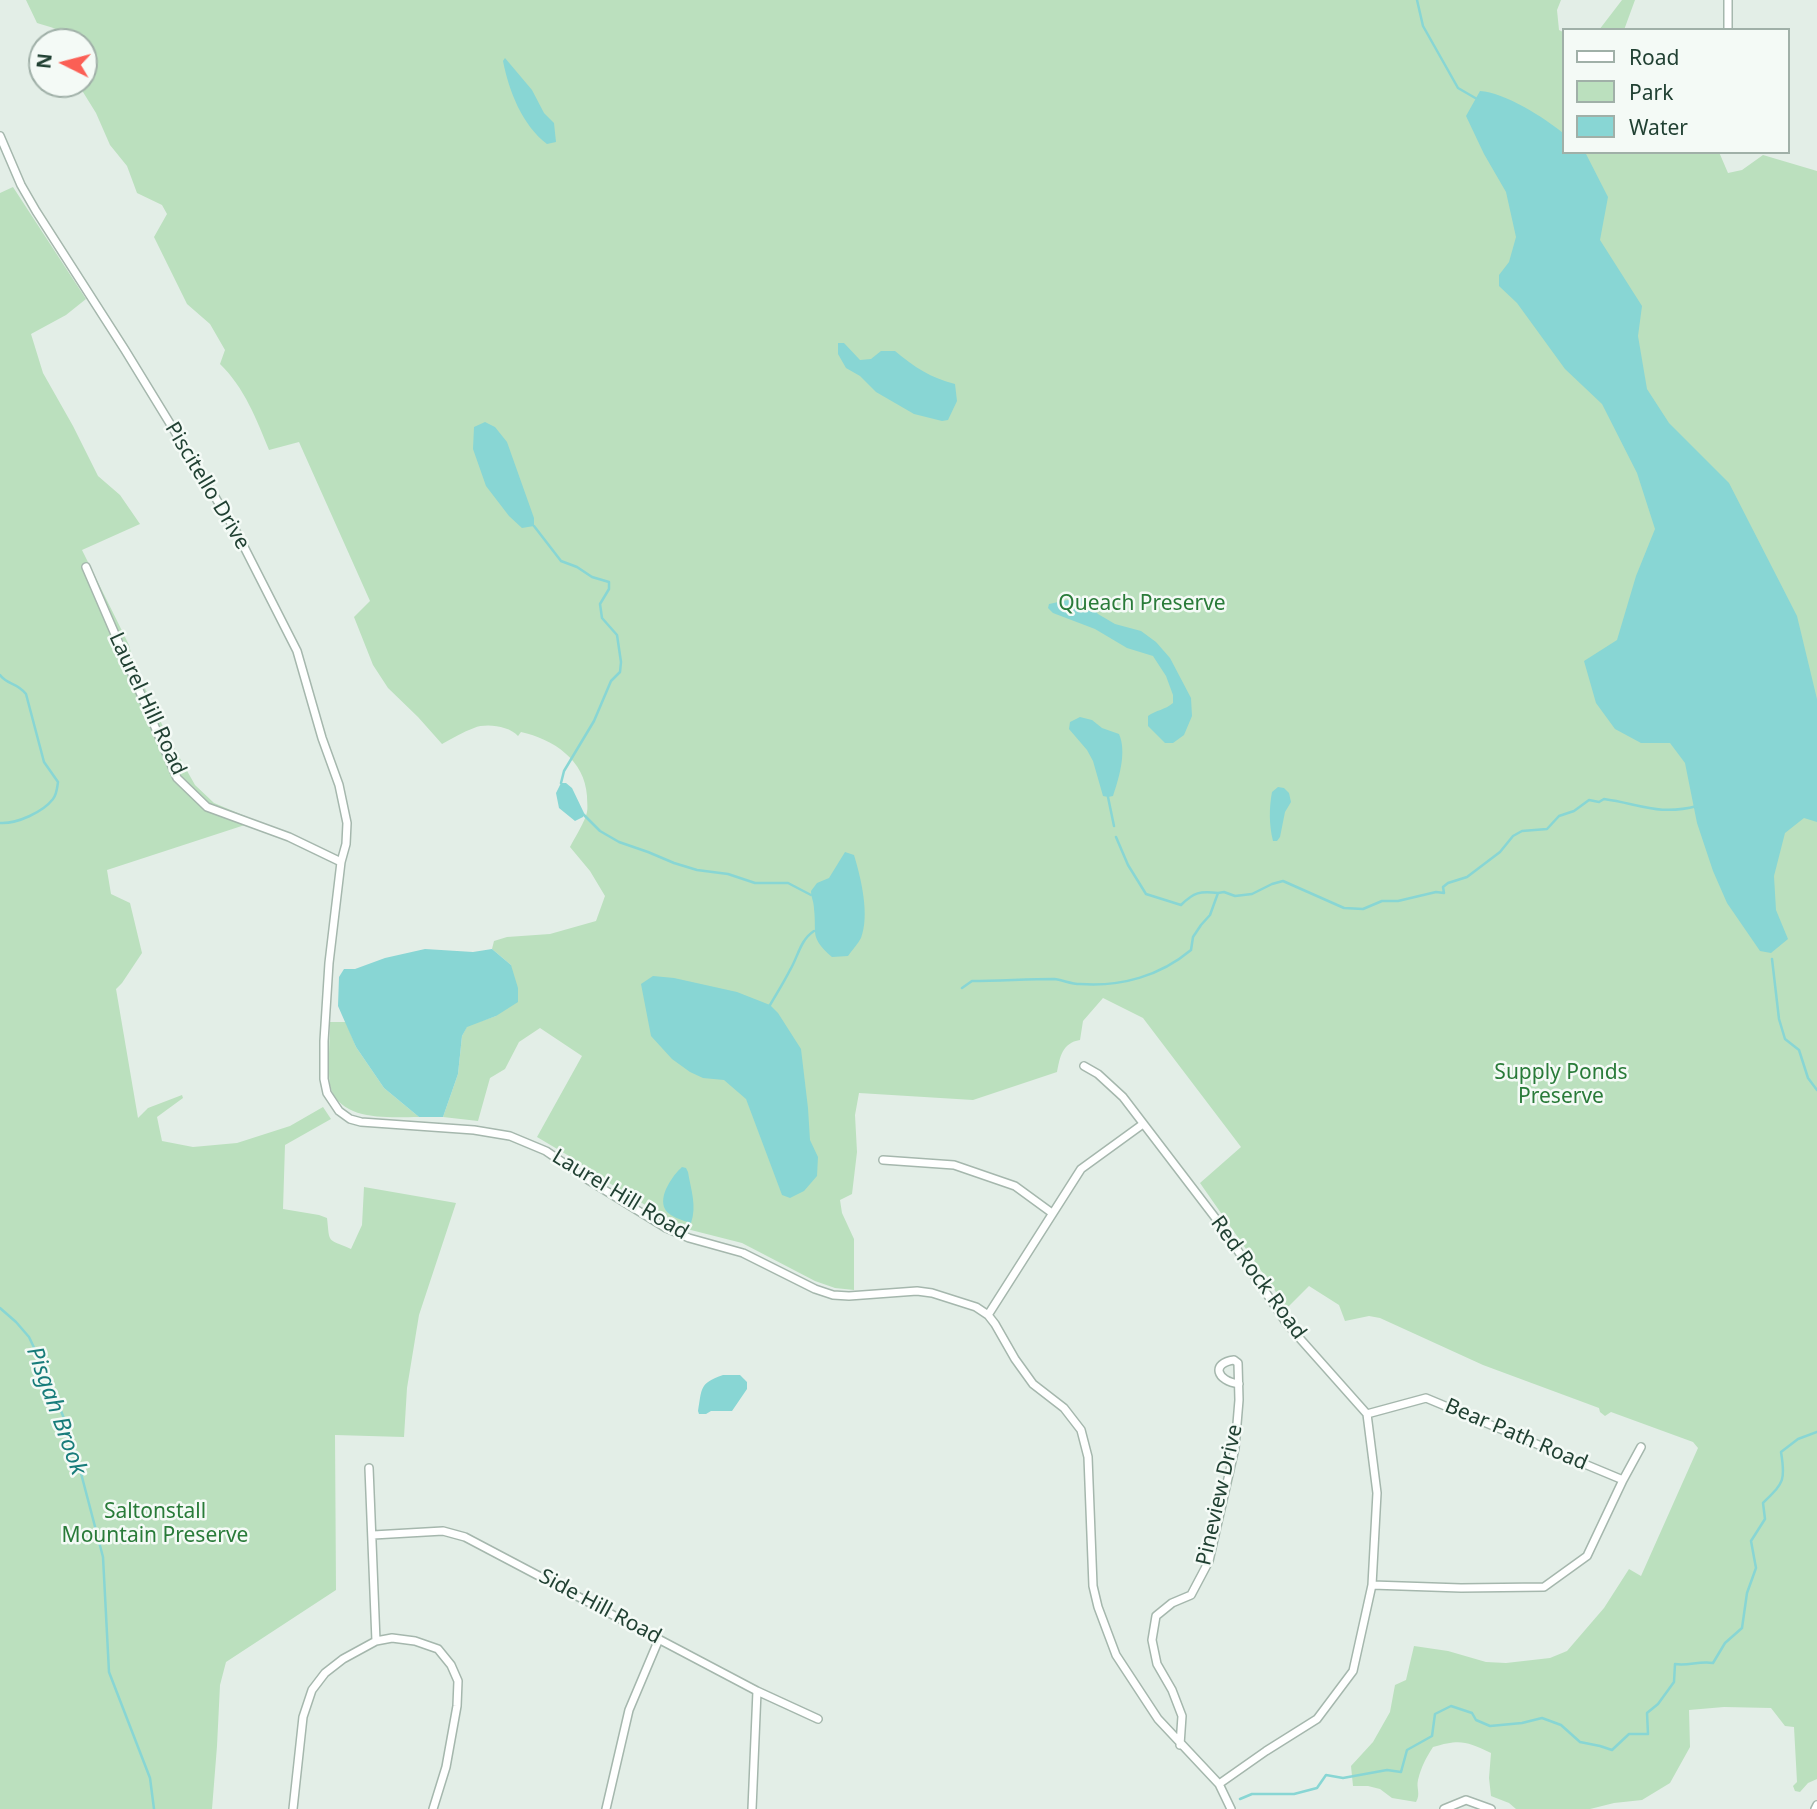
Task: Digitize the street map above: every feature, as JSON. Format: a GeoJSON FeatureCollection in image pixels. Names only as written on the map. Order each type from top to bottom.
{"type":"FeatureCollection","features":[{"type":"Feature","properties":{"kind":"street"},"geometry":{"type":"LineString","coordinates":[[1728,0],[1728,28]]}},
{"type":"Feature","properties":{"kind":"street","name":"Piscitello Drive"},"geometry":{"type":"LineString","coordinates":[[0,136],[26,194],[231,523],[297,651],[342,797],[346,844],[341,862]]}},
{"type":"Feature","properties":{"kind":"street","name":"Laurel Hill Road"},"geometry":{"type":"LineString","coordinates":[[86,567],[177,778],[208,807],[289,836],[341,862],[328,976],[324,1079],[333,1104],[346,1116],[361,1122],[474,1130],[510,1136],[546,1151],[666,1228],[689,1238],[743,1253],[815,1289],[833,1295],[849,1296],[917,1291],[933,1293],[976,1307],[988,1315]]}},
{"type":"Feature","properties":{"kind":"street","name":"Red Rock Road"},"geometry":{"type":"LineString","coordinates":[[1084,1066],[1098,1074],[1123,1097],[1220,1224],[1287,1324],[1367,1414]]}},
{"type":"Feature","properties":{"kind":"street"},"geometry":{"type":"LineString","coordinates":[[1143,1124],[1081,1168],[988,1315],[1032,1384],[1064,1408],[1081,1430],[1088,1457],[1091,1564],[1098,1607],[1116,1655],[1158,1719],[1219,1784],[1231,1809]]}},
{"type":"Feature","properties":{"kind":"street"},"geometry":{"type":"LineString","coordinates":[[883,1160],[954,1165],[1015,1186],[1052,1213]]}},
{"type":"Feature","properties":{"kind":"street","name":"Pineview Drive"},"geometry":{"type":"LineString","coordinates":[[1180,1745],[1182,1716],[1172,1690],[1157,1664],[1152,1640],[1156,1616],[1172,1603],[1191,1595],[1209,1561],[1235,1448],[1239,1384]]}},
{"type":"Feature","properties":{"kind":"street","name":"Bear Path Road"},"geometry":{"type":"LineString","coordinates":[[1367,1414],[1426,1398],[1623,1480]]}},
{"type":"Feature","properties":{"kind":"street"},"geometry":{"type":"LineString","coordinates":[[1219,1784],[1317,1719],[1353,1671],[1372,1584],[1377,1493],[1367,1414]]}},
{"type":"Feature","properties":{"kind":"street"},"geometry":{"type":"LineString","coordinates":[[1372,1584],[1461,1588],[1544,1587],[1587,1556],[1641,1447]]}},
{"type":"Feature","properties":{"kind":"street"},"geometry":{"type":"LineString","coordinates":[[369,1468],[376,1641]]}},
{"type":"Feature","properties":{"kind":"street","name":"Side Hill Road"},"geometry":{"type":"LineString","coordinates":[[373,1535],[443,1531],[465,1537],[757,1691],[818,1719]]}},
{"type":"Feature","properties":{"kind":"street"},"geometry":{"type":"LineString","coordinates":[[293,1809],[303,1717],[312,1690],[325,1673],[343,1659],[376,1641],[392,1638],[415,1641],[439,1649],[451,1665],[458,1681],[457,1706],[446,1768],[433,1809]]}},
{"type":"Feature","properties":{"kind":"street"},"geometry":{"type":"LineString","coordinates":[[606,1809],[628,1710],[659,1639]]}},
{"type":"Feature","properties":{"kind":"street"},"geometry":{"type":"LineString","coordinates":[[752,1809],[757,1691]]}},
{"type":"Feature","properties":{"kind":"street"},"geometry":{"type":"LineString","coordinates":[[1444,1809],[1466,1800],[1491,1809]]}},
{"type":"Feature","properties":{"kind":"green space"},"geometry":{"type":"Polygon","coordinates":[[[26,0],[1561,0],[1557,10],[1559,30],[1562,32],[1562,154],[1720,154],[1728,173],[1742,170],[1763,155],[1817,171],[1817,1779],[1808,1783],[1800,1792],[1795,1791],[1793,1786],[1797,1782],[1794,1727],[1785,1726],[1771,1708],[1724,1707],[1689,1710],[1690,1747],[1670,1783],[1642,1800],[1590,1809],[1516,1809],[1491,1796],[1491,1753],[1463,1742],[1433,1747],[1419,1775],[1416,1802],[1392,1798],[1380,1789],[1353,1786],[1351,1766],[1373,1742],[1390,1712],[1395,1685],[1406,1680],[1414,1646],[1448,1651],[1486,1662],[1506,1663],[1550,1658],[1567,1651],[1604,1608],[1629,1569],[1641,1576],[1698,1448],[1693,1442],[1611,1412],[1605,1416],[1599,1408],[1483,1365],[1380,1318],[1369,1316],[1345,1321],[1339,1305],[1309,1286],[1286,1309],[1200,1183],[1241,1147],[1143,1018],[1103,998],[1083,1021],[1080,1040],[1069,1044],[1063,1051],[1057,1072],[973,1100],[859,1093],[855,1115],[857,1152],[852,1194],[840,1200],[842,1213],[854,1239],[854,1290],[835,1288],[815,1281],[742,1243],[683,1228],[537,1137],[582,1056],[540,1028],[519,1042],[505,1069],[490,1078],[478,1121],[443,1117],[458,1074],[462,1036],[467,1026],[496,1016],[511,965],[492,949],[494,941],[507,937],[550,934],[596,921],[605,896],[590,871],[570,847],[587,812],[585,783],[574,762],[565,753],[533,735],[521,732],[518,736],[503,728],[479,726],[442,744],[388,688],[373,665],[354,617],[370,601],[299,442],[269,450],[243,393],[220,364],[225,350],[210,324],[187,304],[154,237],[167,214],[162,205],[137,193],[127,166],[110,145],[87,98],[98,98],[98,28],[52,28],[37,23],[26,0]]]}},
{"type":"Feature","properties":{"kind":"green space"},"geometry":{"type":"Polygon","coordinates":[[[1622,0],[1635,0],[1625,28],[1601,28],[1622,0]]]}},
{"type":"Feature","properties":{"kind":"green space","name":"Saltonstall Mountain Preserve"},"geometry":{"type":"Polygon","coordinates":[[[13,187],[86,299],[66,315],[31,334],[43,373],[98,476],[120,495],[140,524],[82,550],[129,645],[134,665],[168,737],[195,785],[214,803],[257,821],[107,870],[111,894],[130,903],[142,953],[116,989],[138,1118],[148,1108],[182,1095],[183,1098],[157,1117],[162,1141],[193,1147],[237,1143],[290,1126],[323,1107],[331,1119],[285,1145],[283,1209],[327,1218],[331,1239],[351,1249],[362,1225],[364,1187],[456,1203],[419,1315],[407,1388],[404,1437],[335,1435],[336,1590],[226,1662],[220,1685],[212,1809],[0,1809],[0,193],[13,187]]]}},
{"type":"Feature","properties":{"kind":"green space"},"geometry":{"type":"Polygon","coordinates":[[[330,1022],[346,1022],[356,1047],[384,1088],[419,1117],[369,1115],[346,1107],[337,1100],[330,1083],[330,1022]]]}},
{"type":"Feature","properties":{"kind":"water"},"geometry":{"type":"Polygon","coordinates":[[[505,58],[532,90],[544,113],[554,123],[556,142],[547,144],[530,127],[509,84],[503,61],[505,58]]]}},
{"type":"Feature","properties":{"kind":"water"},"geometry":{"type":"Polygon","coordinates":[[[1480,91],[1490,92],[1535,113],[1562,132],[1562,154],[1586,154],[1608,197],[1600,240],[1642,306],[1638,336],[1647,389],[1669,423],[1729,483],[1797,616],[1817,699],[1817,822],[1804,818],[1785,833],[1774,876],[1776,910],[1788,939],[1771,953],[1760,951],[1727,903],[1697,823],[1685,763],[1670,743],[1641,743],[1615,729],[1596,703],[1584,661],[1617,640],[1636,576],[1655,529],[1637,473],[1602,404],[1565,369],[1517,303],[1499,286],[1499,275],[1509,262],[1516,237],[1506,192],[1466,116],[1480,91]]]}},
{"type":"Feature","properties":{"kind":"water"},"geometry":{"type":"Polygon","coordinates":[[[838,343],[844,343],[860,360],[871,359],[881,351],[895,351],[923,371],[955,384],[957,401],[948,420],[914,414],[876,392],[860,376],[846,368],[838,354],[838,343]]]}},
{"type":"Feature","properties":{"kind":"water"},"geometry":{"type":"Polygon","coordinates":[[[485,422],[495,427],[507,442],[534,518],[534,526],[522,528],[486,486],[473,449],[474,427],[485,422]]]}},
{"type":"Feature","properties":{"kind":"water"},"geometry":{"type":"Polygon","coordinates":[[[1085,598],[1098,614],[1115,624],[1141,631],[1156,642],[1170,658],[1191,698],[1192,716],[1184,735],[1173,743],[1165,743],[1148,726],[1148,716],[1173,703],[1166,676],[1153,656],[1127,648],[1095,629],[1053,613],[1048,608],[1049,604],[1085,598]]]}},
{"type":"Feature","properties":{"kind":"water"},"geometry":{"type":"Polygon","coordinates":[[[1080,717],[1119,734],[1122,757],[1113,796],[1103,796],[1093,761],[1069,729],[1070,722],[1080,717]]]}},
{"type":"Feature","properties":{"kind":"water"},"geometry":{"type":"Polygon","coordinates":[[[561,783],[572,788],[584,813],[583,817],[575,821],[559,808],[556,793],[561,783]]]}},
{"type":"Feature","properties":{"kind":"water"},"geometry":{"type":"Polygon","coordinates":[[[1278,787],[1289,793],[1291,802],[1285,812],[1280,837],[1273,841],[1270,804],[1272,792],[1278,787]]]}},
{"type":"Feature","properties":{"kind":"water"},"geometry":{"type":"Polygon","coordinates":[[[845,852],[854,855],[859,874],[865,908],[864,929],[860,940],[848,956],[832,957],[817,940],[811,891],[817,883],[829,878],[845,852]]]}},
{"type":"Feature","properties":{"kind":"water"},"geometry":{"type":"Polygon","coordinates":[[[425,949],[473,952],[492,949],[511,965],[518,988],[518,1002],[496,1016],[467,1027],[462,1036],[458,1074],[443,1117],[419,1117],[384,1088],[356,1047],[338,1006],[339,977],[344,969],[355,969],[385,958],[425,949]]]}},
{"type":"Feature","properties":{"kind":"water"},"geometry":{"type":"Polygon","coordinates":[[[653,976],[737,992],[770,1005],[778,1013],[801,1049],[810,1140],[818,1157],[817,1176],[804,1191],[790,1198],[782,1195],[746,1099],[724,1080],[703,1078],[690,1072],[672,1059],[651,1036],[641,984],[653,976]]]}},
{"type":"Feature","properties":{"kind":"water"},"geometry":{"type":"Polygon","coordinates":[[[682,1167],[688,1172],[693,1198],[691,1223],[669,1214],[663,1204],[668,1186],[682,1167]]]}},
{"type":"Feature","properties":{"kind":"water"},"geometry":{"type":"Polygon","coordinates":[[[723,1375],[740,1375],[747,1382],[747,1389],[732,1411],[699,1414],[703,1388],[723,1375]]]}},
{"type":"Feature","properties":{"kind":"waterway"},"geometry":{"type":"LineString","coordinates":[[1417,0],[1423,26],[1458,88],[1477,99]]}},
{"type":"Feature","properties":{"kind":"waterway"},"geometry":{"type":"LineString","coordinates":[[534,526],[561,561],[592,577],[609,582],[609,589],[600,604],[602,618],[617,635],[621,662],[620,672],[611,681],[594,721],[564,771],[561,783]]}},
{"type":"Feature","properties":{"kind":"waterway","name":"Pisgah Brook"},"geometry":{"type":"LineString","coordinates":[[0,675],[26,694],[44,762],[58,782],[57,791],[49,804],[22,819],[0,823]]}},
{"type":"Feature","properties":{"kind":"waterway"},"geometry":{"type":"LineString","coordinates":[[1108,797],[1114,826]]}},
{"type":"Feature","properties":{"kind":"waterway"},"geometry":{"type":"LineString","coordinates":[[962,988],[972,981],[1054,979],[1077,984],[1110,984],[1139,978],[1166,967],[1191,950],[1193,937],[1210,915],[1218,893],[1235,896],[1252,894],[1283,881],[1344,908],[1363,909],[1382,901],[1444,893],[1443,887],[1467,877],[1500,852],[1513,836],[1522,831],[1547,829],[1559,816],[1574,811],[1589,800],[1599,802],[1604,799],[1672,810],[1697,806]]}},
{"type":"Feature","properties":{"kind":"waterway"},"geometry":{"type":"LineString","coordinates":[[583,814],[600,831],[619,842],[674,863],[697,870],[728,874],[755,883],[788,883],[811,895]]}},
{"type":"Feature","properties":{"kind":"waterway"},"geometry":{"type":"LineString","coordinates":[[1116,837],[1128,865],[1146,894],[1181,905],[1198,893],[1218,893]]}},
{"type":"Feature","properties":{"kind":"waterway"},"geometry":{"type":"LineString","coordinates":[[770,1005],[802,944],[814,931]]}},
{"type":"Feature","properties":{"kind":"waterway"},"geometry":{"type":"LineString","coordinates":[[1772,959],[1779,1019],[1785,1039],[1799,1050],[1808,1078],[1817,1090]]}},
{"type":"Feature","properties":{"kind":"waterway","name":"Pisgah Brook"},"geometry":{"type":"LineString","coordinates":[[0,1308],[29,1337],[72,1439],[103,1557],[109,1672],[150,1778],[154,1809]]}},
{"type":"Feature","properties":{"kind":"waterway"},"geometry":{"type":"LineString","coordinates":[[1240,1799],[1252,1794],[1294,1794],[1317,1788],[1326,1775],[1343,1778],[1387,1770],[1401,1772],[1407,1750],[1432,1736],[1435,1714],[1451,1706],[1472,1713],[1476,1720],[1490,1726],[1542,1718],[1561,1725],[1580,1742],[1612,1750],[1629,1734],[1648,1734],[1647,1713],[1658,1704],[1674,1682],[1675,1664],[1713,1663],[1725,1643],[1742,1628],[1747,1593],[1756,1568],[1751,1541],[1765,1519],[1763,1503],[1775,1491],[1783,1476],[1781,1452],[1798,1439],[1817,1432]]}},
{"type":"Feature","properties":{"kind":"park label","name":"Queach Preserve"},"geometry":{"type":"Point","coordinates":[1142,604]}},
{"type":"Feature","properties":{"kind":"park label","name":"Supply Ponds Preserve"},"geometry":{"type":"Point","coordinates":[1561,1085]}}]}
